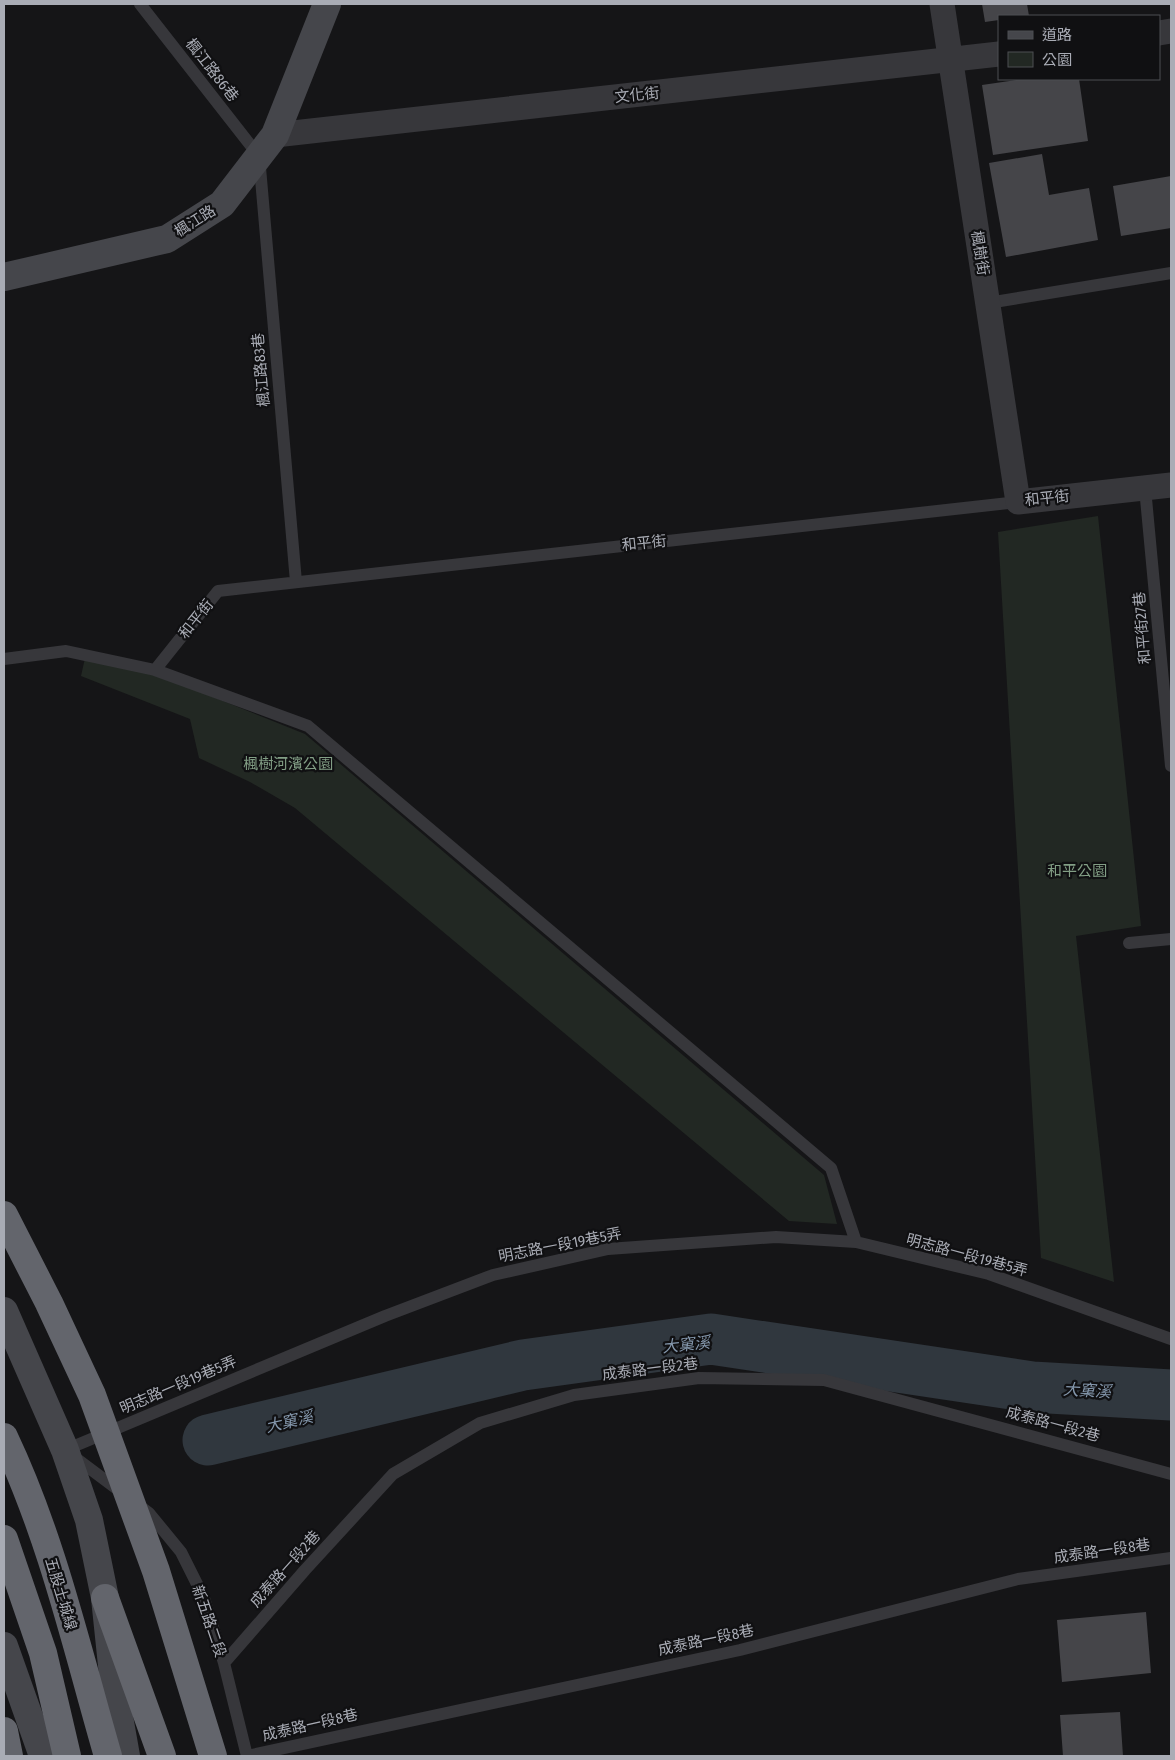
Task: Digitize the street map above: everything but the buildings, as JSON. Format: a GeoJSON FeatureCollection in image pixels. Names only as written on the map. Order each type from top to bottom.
{"type":"FeatureCollection","features":[{"type":"Feature","properties":{"kind":"highway"},"geometry":{"type":"LineString","coordinates":[[4,1215],[49,1303],[92,1395],[156,1571],[213,1756]]}},
{"type":"Feature","properties":{"kind":"highway","name":"五股土城線"},"geometry":{"type":"LineString","coordinates":[[4,1437],[23,1477],[62,1590],[108,1756]]}},
{"type":"Feature","properties":{"kind":"highway"},"geometry":{"type":"LineString","coordinates":[[4,1539],[43,1653],[67,1756]]}},
{"type":"Feature","properties":{"kind":"highway"},"geometry":{"type":"LineString","coordinates":[[106,1598],[162,1756]]}},
{"type":"Feature","properties":{"kind":"highway"},"geometry":{"type":"LineString","coordinates":[[4,1731],[8,1756]]}},
{"type":"Feature","properties":{"kind":"main road","name":"楓江路"},"geometry":{"type":"LineString","coordinates":[[4,277],[167,239],[222,204],[267,145],[327,4]]}},
{"type":"Feature","properties":{"kind":"main road","name":"新五路二段"},"geometry":{"type":"LineString","coordinates":[[4,1311],[65,1450],[89,1520],[106,1598],[115,1694],[126,1756]]}},
{"type":"Feature","properties":{"kind":"main road"},"geometry":{"type":"LineString","coordinates":[[4,1646],[43,1756]]}},
{"type":"Feature","properties":{"kind":"street","name":"楓樹街"},"geometry":{"type":"LineString","coordinates":[[942,4],[1018,502]]}},
{"type":"Feature","properties":{"kind":"street","name":"文化街"},"geometry":{"type":"LineString","coordinates":[[267,145],[998,54]]}},
{"type":"Feature","properties":{"kind":"street","name":"和平街"},"geometry":{"type":"LineString","coordinates":[[1018,502],[1171,485]]}},
{"type":"Feature","properties":{"kind":"lane","name":"楓江路86巷"},"geometry":{"type":"LineString","coordinates":[[140,4],[267,145]]}},
{"type":"Feature","properties":{"kind":"lane","name":"楓江路83巷"},"geometry":{"type":"LineString","coordinates":[[267,145],[296,582]]}},
{"type":"Feature","properties":{"kind":"lane"},"geometry":{"type":"LineString","coordinates":[[988,303],[1171,273]]}},
{"type":"Feature","properties":{"kind":"lane","name":"和平街27巷"},"geometry":{"type":"LineString","coordinates":[[1145,488],[1171,766]]}},
{"type":"Feature","properties":{"kind":"lane","name":"和平街"},"geometry":{"type":"LineString","coordinates":[[155,670],[218,591],[1018,502]]}},
{"type":"Feature","properties":{"kind":"lane"},"geometry":{"type":"LineString","coordinates":[[4,659],[66,651],[155,670],[308,726],[831,1168],[856,1242]]}},
{"type":"Feature","properties":{"kind":"lane"},"geometry":{"type":"LineString","coordinates":[[1129,943],[1171,939]]}},
{"type":"Feature","properties":{"kind":"lane","name":"明志路一段19巷5弄"},"geometry":{"type":"LineString","coordinates":[[65,1450],[386,1316],[493,1275],[608,1249],[776,1236],[856,1242],[989,1274],[1171,1339]]}},
{"type":"Feature","properties":{"kind":"lane","name":"成泰路一段2巷"},"geometry":{"type":"LineString","coordinates":[[224,1663],[305,1570],[393,1474],[480,1423],[574,1395],[699,1378],[824,1380],[1171,1474]]}},
{"type":"Feature","properties":{"kind":"lane","name":"新五路二段"},"geometry":{"type":"LineString","coordinates":[[65,1450],[148,1513],[181,1552],[204,1598],[224,1663],[247,1756]]}},
{"type":"Feature","properties":{"kind":"lane","name":"成泰路一段8巷"},"geometry":{"type":"LineString","coordinates":[[247,1756],[740,1650],[1018,1579],[1171,1558]]}},
{"type":"Feature","properties":{"kind":"green space","name":"和平公園"},"geometry":{"type":"Polygon","coordinates":[[[1098,516],[1141,926],[1076,936],[1114,1282],[1041,1258],[998,532],[1098,516]]]}},
{"type":"Feature","properties":{"kind":"green space","name":"楓樹河濱公園"},"geometry":{"type":"Polygon","coordinates":[[[85,658],[146,670],[305,734],[824,1175],[837,1224],[789,1221],[295,808],[250,782],[199,758],[190,719],[81,676],[85,658]]]}},
{"type":"Feature","properties":{"kind":"waterway","name":"大窠溪"},"geometry":{"type":"LineString","coordinates":[[208,1440],[523,1365],[711,1339],[1032,1387],[1171,1395]]}}]}
